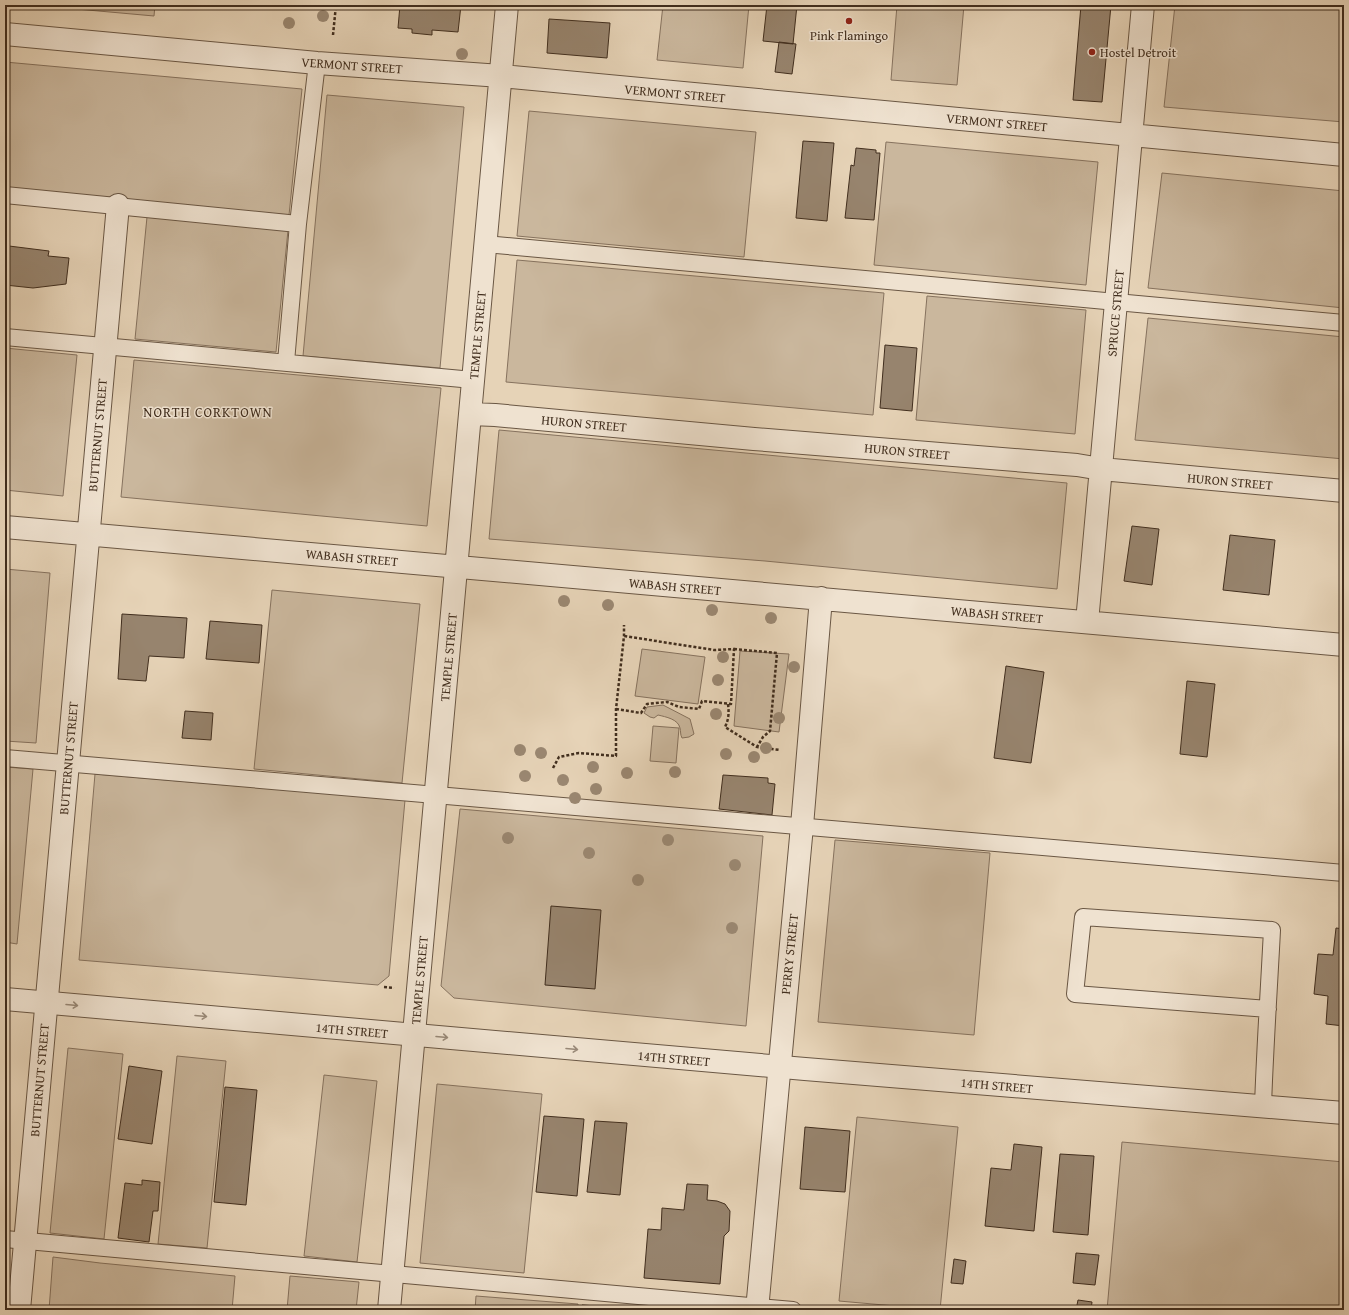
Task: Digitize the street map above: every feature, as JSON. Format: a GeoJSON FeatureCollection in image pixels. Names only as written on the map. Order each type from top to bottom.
{"type":"FeatureCollection","features":[{"type":"Feature","properties":{"kind":"street","name":"TEMPLE STREET"},"geometry":{"type":"LineString","coordinates":[[389,1310],[507,5]]}},
{"type":"Feature","properties":{"kind":"street","name":"SPRUCE STREET"},"geometry":{"type":"LineString","coordinates":[[1087,622],[1143,5]]}},
{"type":"Feature","properties":{"kind":"street","name":"VERMONT STREET"},"geometry":{"type":"LineString","coordinates":[[5,34],[317,63],[501,76],[1344,155]]}},
{"type":"Feature","properties":{"kind":"street","name":"BUTTERNUT STREET"},"geometry":{"type":"LineString","coordinates":[[19,1310],[15,1240],[46,1003],[118,205]]}},
{"type":"Feature","properties":{"kind":"street","name":"HURON STREET"},"geometry":{"type":"LineString","coordinates":[[470,414],[1077,465],[1101,469],[1344,491]]}},
{"type":"Feature","properties":{"kind":"street","name":"WABASH STREET"},"geometry":{"type":"LineString","coordinates":[[5,527],[1344,645]]}},
{"type":"Feature","properties":{"kind":"street","name":"PERRY STREET"},"geometry":{"type":"LineString","coordinates":[[757,1308],[778,1067],[802,826],[821,598]]}},
{"type":"Feature","properties":{"kind":"street","name":"14TH STREET"},"geometry":{"type":"LineString","coordinates":[[5,999],[778,1067],[1344,1113]]}},
{"type":"Feature","properties":{"kind":"lane"},"geometry":{"type":"LineString","coordinates":[[286,362],[298,224],[317,63]]}},
{"type":"Feature","properties":{"kind":"lane"},"geometry":{"type":"LineString","coordinates":[[5,195],[298,224]]}},
{"type":"Feature","properties":{"kind":"lane"},"geometry":{"type":"LineString","coordinates":[[485,244],[1344,323]]}},
{"type":"Feature","properties":{"kind":"lane"},"geometry":{"type":"LineString","coordinates":[[5,337],[473,380]]}},
{"type":"Feature","properties":{"kind":"lane"},"geometry":{"type":"LineString","coordinates":[[5,758],[1344,873]]}},
{"type":"Feature","properties":{"kind":"lane"},"geometry":{"type":"LineString","coordinates":[[1262,1106],[1268,1009],[1272,930],[1083,917],[1075,994],[1268,1009]]}},
{"type":"Feature","properties":{"kind":"lane"},"geometry":{"type":"LineString","coordinates":[[15,1240],[757,1308],[793,1310]]}},
{"type":"Feature","properties":{"kind":"path"},"geometry":{"type":"LineString","coordinates":[[333,35],[336,5]]}},
{"type":"Feature","properties":{"kind":"path"},"geometry":{"type":"LineString","coordinates":[[552,768],[559,756],[579,753],[616,756],[616,709],[624,625]]}},
{"type":"Feature","properties":{"kind":"path"},"geometry":{"type":"LineString","coordinates":[[624,636],[714,650],[734,649],[777,653],[770,731],[763,737],[757,747]]}},
{"type":"Feature","properties":{"kind":"path"},"geometry":{"type":"LineString","coordinates":[[728,704],[731,704],[734,649]]}},
{"type":"Feature","properties":{"kind":"path"},"geometry":{"type":"LineString","coordinates":[[616,709],[641,713],[647,704],[667,702],[679,707],[699,709],[702,701],[728,704]]}},
{"type":"Feature","properties":{"kind":"path"},"geometry":{"type":"LineString","coordinates":[[728,704],[728,721],[725,727],[757,747],[780,750]]}},
{"type":"Feature","properties":{"kind":"shaded area"},"geometry":{"type":"Polygon","coordinates":[[[32,5],[155,5],[154,16],[32,5]]]}},
{"type":"Feature","properties":{"kind":"shaded area"},"geometry":{"type":"Polygon","coordinates":[[[663,5],[749,5],[743,68],[657,60],[663,5]]]}},
{"type":"Feature","properties":{"kind":"shaded area"},"geometry":{"type":"Polygon","coordinates":[[[897,5],[964,5],[957,85],[891,80],[897,5]]]}},
{"type":"Feature","properties":{"kind":"shaded area"},"geometry":{"type":"Polygon","coordinates":[[[1175,5],[1344,5],[1344,122],[1164,107],[1175,5]]]}},
{"type":"Feature","properties":{"kind":"shaded area"},"geometry":{"type":"Polygon","coordinates":[[[5,62],[302,89],[289,215],[5,189],[5,62]]]}},
{"type":"Feature","properties":{"kind":"shaded area"},"geometry":{"type":"Polygon","coordinates":[[[327,95],[464,107],[440,368],[303,356],[327,95]]]}},
{"type":"Feature","properties":{"kind":"shaded area"},"geometry":{"type":"Polygon","coordinates":[[[529,111],[756,132],[744,257],[517,236],[529,111]]]}},
{"type":"Feature","properties":{"kind":"shaded area"},"geometry":{"type":"Polygon","coordinates":[[[886,142],[1098,162],[1086,285],[874,265],[886,142]]]}},
{"type":"Feature","properties":{"kind":"shaded area"},"geometry":{"type":"Polygon","coordinates":[[[1162,173],[1344,191],[1344,308],[1148,288],[1162,173]]]}},
{"type":"Feature","properties":{"kind":"shaded area"},"geometry":{"type":"Polygon","coordinates":[[[147,217],[288,230],[276,352],[135,339],[147,217]]]}},
{"type":"Feature","properties":{"kind":"shaded area"},"geometry":{"type":"Polygon","coordinates":[[[517,260],[884,293],[873,415],[506,382],[517,260]]]}},
{"type":"Feature","properties":{"kind":"shaded area"},"geometry":{"type":"Polygon","coordinates":[[[927,296],[1086,310],[1075,434],[916,420],[927,296]]]}},
{"type":"Feature","properties":{"kind":"shaded area"},"geometry":{"type":"Polygon","coordinates":[[[1148,318],[1344,337],[1344,459],[1135,440],[1148,318]]]}},
{"type":"Feature","properties":{"kind":"shaded area"},"geometry":{"type":"Polygon","coordinates":[[[5,348],[77,355],[63,496],[5,490],[5,348]]]}},
{"type":"Feature","properties":{"kind":"shaded area"},"geometry":{"type":"Polygon","coordinates":[[[134,360],[441,388],[427,526],[121,497],[134,360]]]}},
{"type":"Feature","properties":{"kind":"shaded area"},"geometry":{"type":"Polygon","coordinates":[[[499,430],[1067,483],[1057,589],[765,561],[489,539],[499,430]]]}},
{"type":"Feature","properties":{"kind":"shaded area"},"geometry":{"type":"Polygon","coordinates":[[[5,569],[50,573],[36,743],[5,741],[5,569]]]}},
{"type":"Feature","properties":{"kind":"shaded area"},"geometry":{"type":"Polygon","coordinates":[[[272,590],[420,604],[402,783],[254,769],[272,590]]]}},
{"type":"Feature","properties":{"kind":"shaded area"},"geometry":{"type":"Polygon","coordinates":[[[642,649],[705,657],[698,704],[635,696],[642,649]]]}},
{"type":"Feature","properties":{"kind":"shaded area"},"geometry":{"type":"Polygon","coordinates":[[[740,651],[789,654],[779,732],[734,726],[740,651]]]}},
{"type":"Feature","properties":{"kind":"shaded area"},"geometry":{"type":"Polygon","coordinates":[[[663,705],[690,719],[694,734],[689,737],[682,738],[679,725],[674,720],[658,715],[654,718],[644,713],[647,707],[663,705]]]}},
{"type":"Feature","properties":{"kind":"shaded area"},"geometry":{"type":"Polygon","coordinates":[[[653,726],[679,728],[676,763],[650,761],[653,726]]]}},
{"type":"Feature","properties":{"kind":"shaded area"},"geometry":{"type":"Polygon","coordinates":[[[5,767],[33,769],[17,944],[5,942],[5,767]]]}},
{"type":"Feature","properties":{"kind":"shaded area"},"geometry":{"type":"Polygon","coordinates":[[[95,774],[405,800],[389,976],[378,985],[79,960],[95,774]]]}},
{"type":"Feature","properties":{"kind":"shaded area"},"geometry":{"type":"Polygon","coordinates":[[[460,809],[763,836],[746,1026],[454,998],[441,986],[460,809]]]}},
{"type":"Feature","properties":{"kind":"shaded area"},"geometry":{"type":"Polygon","coordinates":[[[835,840],[990,853],[974,1035],[818,1022],[835,840]]]}},
{"type":"Feature","properties":{"kind":"shaded area"},"geometry":{"type":"Polygon","coordinates":[[[68,1048],[123,1054],[104,1239],[50,1233],[68,1048]]]}},
{"type":"Feature","properties":{"kind":"shaded area"},"geometry":{"type":"Polygon","coordinates":[[[177,1056],[226,1061],[207,1248],[158,1244],[177,1056]]]}},
{"type":"Feature","properties":{"kind":"shaded area"},"geometry":{"type":"Polygon","coordinates":[[[324,1075],[377,1081],[357,1262],[304,1256],[324,1075]]]}},
{"type":"Feature","properties":{"kind":"shaded area"},"geometry":{"type":"Polygon","coordinates":[[[437,1084],[542,1094],[524,1273],[420,1263],[437,1084]]]}},
{"type":"Feature","properties":{"kind":"shaded area"},"geometry":{"type":"Polygon","coordinates":[[[857,1117],[958,1127],[940,1310],[839,1301],[857,1117]]]}},
{"type":"Feature","properties":{"kind":"shaded area"},"geometry":{"type":"Polygon","coordinates":[[[1122,1142],[1344,1162],[1344,1310],[1107,1310],[1122,1142]]]}},
{"type":"Feature","properties":{"kind":"shaded area"},"geometry":{"type":"Polygon","coordinates":[[[53,1257],[235,1276],[232,1310],[49,1310],[53,1257]]]}},
{"type":"Feature","properties":{"kind":"shaded area"},"geometry":{"type":"Polygon","coordinates":[[[290,1276],[359,1282],[356,1310],[287,1310],[290,1276]]]}},
{"type":"Feature","properties":{"kind":"shaded area"},"geometry":{"type":"Polygon","coordinates":[[[476,1296],[578,1304],[578,1310],[475,1310],[476,1296]]]}},
{"type":"Feature","properties":{"kind":"building"},"geometry":{"type":"Polygon","coordinates":[[[400,5],[461,5],[458,32],[432,30],[432,35],[412,33],[412,29],[398,28],[400,5]]]}},
{"type":"Feature","properties":{"kind":"building"},"geometry":{"type":"Polygon","coordinates":[[[767,5],[797,5],[793,44],[763,41],[767,5]]]}},
{"type":"Feature","properties":{"kind":"building","name":"Hostel Detroit"},"geometry":{"type":"Polygon","coordinates":[[[1081,5],[1111,5],[1102,102],[1073,100],[1081,5]]]}},
{"type":"Feature","properties":{"kind":"building"},"geometry":{"type":"Polygon","coordinates":[[[549,19],[610,23],[607,58],[547,53],[549,19]]]}},
{"type":"Feature","properties":{"kind":"building"},"geometry":{"type":"Polygon","coordinates":[[[779,42],[796,44],[792,74],[775,72],[779,42]]]}},
{"type":"Feature","properties":{"kind":"building"},"geometry":{"type":"Polygon","coordinates":[[[803,141],[834,143],[827,221],[796,218],[803,141]]]}},
{"type":"Feature","properties":{"kind":"building"},"geometry":{"type":"Polygon","coordinates":[[[856,148],[876,150],[876,153],[880,153],[874,220],[845,218],[851,165],[854,166],[856,148]]]}},
{"type":"Feature","properties":{"kind":"building"},"geometry":{"type":"Polygon","coordinates":[[[9,246],[49,251],[48,256],[69,258],[66,284],[33,288],[5,285],[5,249],[9,249],[9,246]]]}},
{"type":"Feature","properties":{"kind":"building"},"geometry":{"type":"Polygon","coordinates":[[[885,345],[917,348],[912,411],[880,408],[885,345]]]}},
{"type":"Feature","properties":{"kind":"building"},"geometry":{"type":"Polygon","coordinates":[[[1132,526],[1159,529],[1152,585],[1124,581],[1132,526]]]}},
{"type":"Feature","properties":{"kind":"building"},"geometry":{"type":"Polygon","coordinates":[[[1230,535],[1275,540],[1269,595],[1223,590],[1230,535]]]}},
{"type":"Feature","properties":{"kind":"building"},"geometry":{"type":"Polygon","coordinates":[[[122,614],[187,618],[184,658],[149,656],[146,681],[118,679],[122,614]]]}},
{"type":"Feature","properties":{"kind":"building"},"geometry":{"type":"Polygon","coordinates":[[[210,621],[262,625],[259,663],[206,659],[210,621]]]}},
{"type":"Feature","properties":{"kind":"building"},"geometry":{"type":"Polygon","coordinates":[[[1006,666],[1044,672],[1031,763],[994,758],[1006,666]]]}},
{"type":"Feature","properties":{"kind":"building"},"geometry":{"type":"Polygon","coordinates":[[[1187,681],[1215,684],[1207,757],[1180,754],[1187,681]]]}},
{"type":"Feature","properties":{"kind":"building"},"geometry":{"type":"Polygon","coordinates":[[[185,711],[213,713],[211,740],[182,738],[185,711]]]}},
{"type":"Feature","properties":{"kind":"building"},"geometry":{"type":"Polygon","coordinates":[[[723,775],[768,778],[768,783],[775,784],[772,815],[719,809],[723,775]]]}},
{"type":"Feature","properties":{"kind":"building"},"geometry":{"type":"Polygon","coordinates":[[[551,906],[601,910],[595,989],[545,985],[551,906]]]}},
{"type":"Feature","properties":{"kind":"building"},"geometry":{"type":"Polygon","coordinates":[[[1336,928],[1344,929],[1344,1026],[1326,1024],[1328,996],[1314,994],[1318,954],[1333,955],[1336,928]]]}},
{"type":"Feature","properties":{"kind":"building"},"geometry":{"type":"Polygon","coordinates":[[[129,1066],[162,1071],[152,1144],[118,1139],[129,1066]]]}},
{"type":"Feature","properties":{"kind":"building"},"geometry":{"type":"Polygon","coordinates":[[[225,1087],[257,1090],[246,1205],[214,1202],[225,1087]]]}},
{"type":"Feature","properties":{"kind":"building"},"geometry":{"type":"Polygon","coordinates":[[[544,1116],[584,1119],[577,1196],[536,1192],[544,1116]]]}},
{"type":"Feature","properties":{"kind":"building"},"geometry":{"type":"Polygon","coordinates":[[[595,1121],[627,1123],[620,1195],[587,1192],[595,1121]]]}},
{"type":"Feature","properties":{"kind":"building"},"geometry":{"type":"Polygon","coordinates":[[[805,1127],[850,1131],[845,1192],[800,1189],[805,1127]]]}},
{"type":"Feature","properties":{"kind":"building"},"geometry":{"type":"Polygon","coordinates":[[[1014,1144],[1042,1147],[1034,1231],[985,1226],[991,1168],[1011,1170],[1014,1144]]]}},
{"type":"Feature","properties":{"kind":"building"},"geometry":{"type":"Polygon","coordinates":[[[1060,1154],[1094,1156],[1088,1235],[1053,1232],[1060,1154]]]}},
{"type":"Feature","properties":{"kind":"building"},"geometry":{"type":"Polygon","coordinates":[[[142,1180],[160,1182],[158,1211],[153,1211],[149,1242],[118,1238],[125,1183],[142,1185],[142,1180]]]}},
{"type":"Feature","properties":{"kind":"building"},"geometry":{"type":"Polygon","coordinates":[[[687,1184],[708,1185],[707,1200],[725,1204],[730,1211],[729,1231],[724,1236],[720,1284],[644,1278],[648,1229],[661,1230],[662,1208],[684,1210],[687,1184]]]}},
{"type":"Feature","properties":{"kind":"building"},"geometry":{"type":"Polygon","coordinates":[[[1076,1253],[1099,1255],[1095,1285],[1073,1283],[1076,1253]]]}},
{"type":"Feature","properties":{"kind":"building"},"geometry":{"type":"Polygon","coordinates":[[[954,1259],[966,1261],[963,1284],[951,1283],[954,1259]]]}},
{"type":"Feature","properties":{"kind":"building"},"geometry":{"type":"Polygon","coordinates":[[[1078,1300],[1092,1302],[1091,1310],[1076,1310],[1078,1300]]]}},
{"type":"Feature","properties":{"kind":"building"},"geometry":{"type":"Polygon","coordinates":[[[582,1305],[612,1307],[611,1310],[581,1310],[582,1305]]]}},
{"type":"Feature","properties":{"kind":"place","name":"Pink Flamingo"},"geometry":{"type":"Point","coordinates":[849,21]}},
{"type":"Feature","properties":{"kind":"place","name":"Hostel Detroit"},"geometry":{"type":"Point","coordinates":[1092,52]}},
{"type":"Feature","properties":{"kind":"district","name":"NORTH CORKTOWN"},"geometry":{"type":"Point","coordinates":[208,412]}}]}
